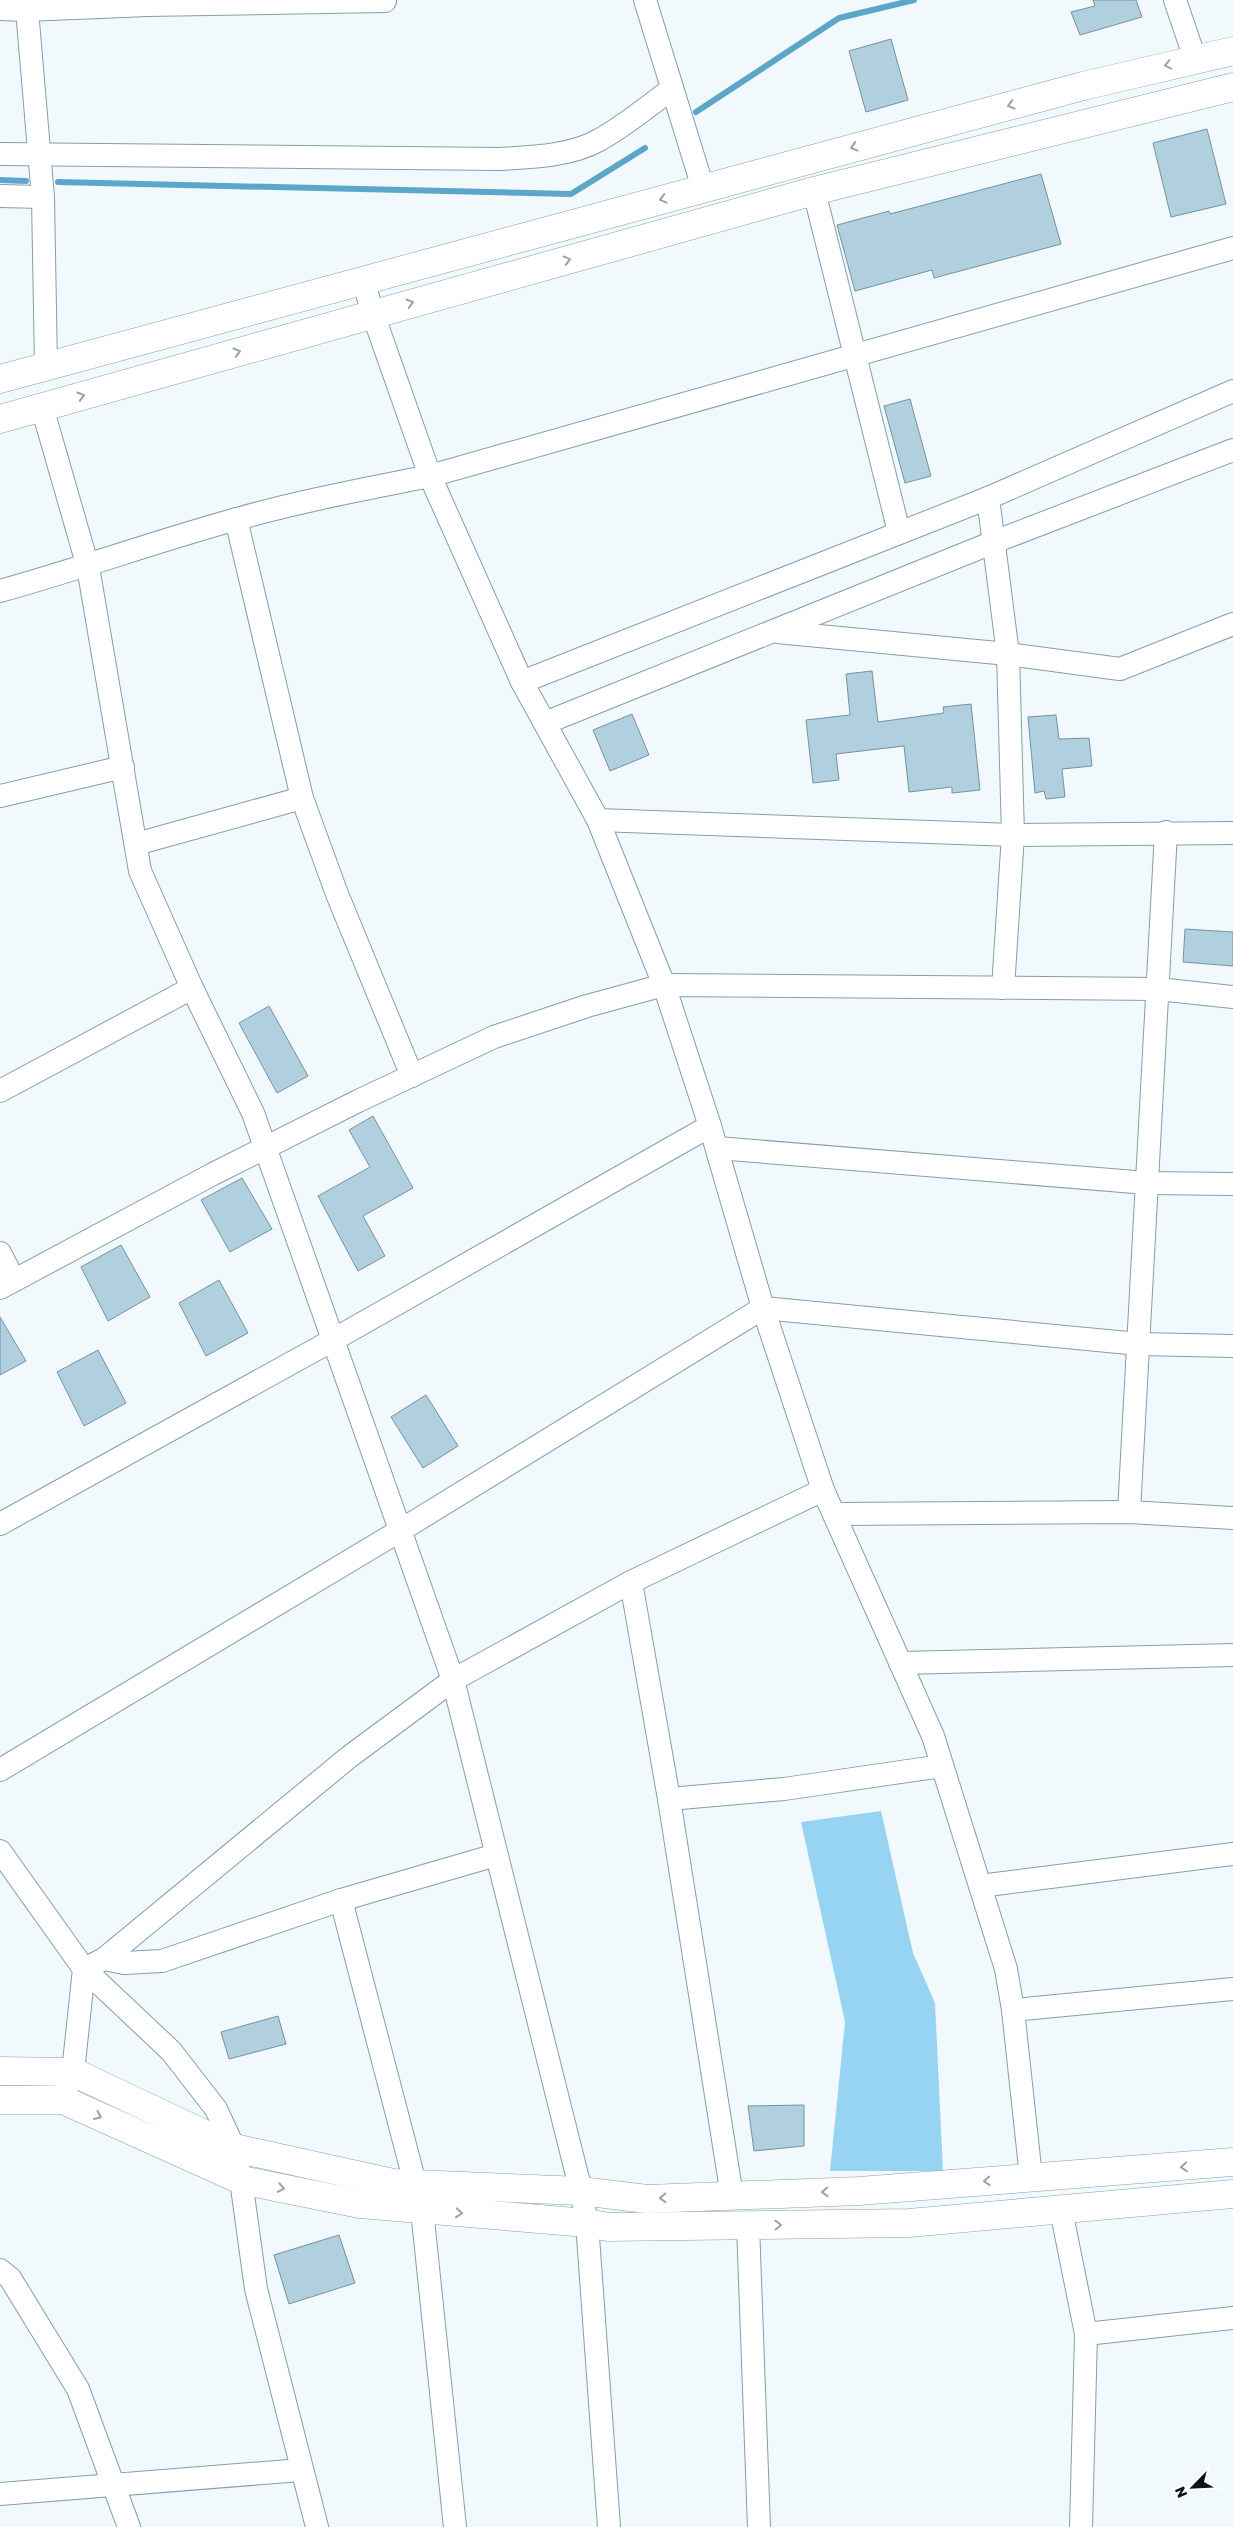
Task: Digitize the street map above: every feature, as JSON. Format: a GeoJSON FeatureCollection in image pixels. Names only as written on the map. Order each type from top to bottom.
{"type":"FeatureCollection","features":[{"type":"Feature","properties":{"kind":"main road"},"geometry":{"type":"LineString","coordinates":[[0,379],[1083,86],[1233,51]]}},
{"type":"Feature","properties":{"kind":"main road"},"geometry":{"type":"LineString","coordinates":[[0,419],[814,191],[1232,93]]}},
{"type":"Feature","properties":{"kind":"main road"},"geometry":{"type":"LineString","coordinates":[[0,2071],[73,2072],[234,2148],[394,2183],[418,2197],[608,2227],[909,2223],[1233,2194]]}},
{"type":"Feature","properties":{"kind":"main road"},"geometry":{"type":"LineString","coordinates":[[0,2100],[63,2100],[241,2180],[360,2204],[418,2197],[581,2191],[646,2199],[858,2191],[1233,2162]]}},
{"type":"Feature","properties":{"kind":"street"},"geometry":{"type":"LineString","coordinates":[[645,0],[703,188]]}},
{"type":"Feature","properties":{"kind":"street"},"geometry":{"type":"LineString","coordinates":[[1175,0],[1195,59]]}},
{"type":"Feature","properties":{"kind":"street"},"geometry":{"type":"LineString","coordinates":[[0,9],[27,10],[147,2],[385,1]]}},
{"type":"Feature","properties":{"kind":"street"},"geometry":{"type":"LineString","coordinates":[[27,10],[43,197],[46,366]]}},
{"type":"Feature","properties":{"kind":"street"},"geometry":{"type":"LineString","coordinates":[[0,154],[530,157],[560,152],[598,141],[672,89]]}},
{"type":"Feature","properties":{"kind":"street"},"geometry":{"type":"LineString","coordinates":[[814,191],[899,532]]}},
{"type":"Feature","properties":{"kind":"street"},"geometry":{"type":"LineString","coordinates":[[0,196],[43,197]]}},
{"type":"Feature","properties":{"kind":"street"},"geometry":{"type":"LineString","coordinates":[[0,591],[88,566],[236,519],[336,495],[430,476],[1233,248]]}},
{"type":"Feature","properties":{"kind":"street"},"geometry":{"type":"LineString","coordinates":[[363,280],[373,314],[430,476],[522,682],[598,820],[664,984],[717,1148],[763,1308],[823,1490],[933,1736],[1006,1969],[1013,2010],[1031,2177]]}},
{"type":"Feature","properties":{"kind":"street"},"geometry":{"type":"LineString","coordinates":[[522,682],[988,498],[1233,391]]}},
{"type":"Feature","properties":{"kind":"street"},"geometry":{"type":"LineString","coordinates":[[42,408],[88,566],[140,871],[192,988],[253,1113],[454,1680],[581,2191],[587,2223],[609,2527]]}},
{"type":"Feature","properties":{"kind":"street"},"geometry":{"type":"LineString","coordinates":[[545,723],[994,542],[1233,450]]}},
{"type":"Feature","properties":{"kind":"street"},"geometry":{"type":"LineString","coordinates":[[988,498],[1008,654],[1013,835],[1003,988]]}},
{"type":"Feature","properties":{"kind":"street"},"geometry":{"type":"LineString","coordinates":[[236,519],[302,798],[337,894],[412,1076]]}},
{"type":"Feature","properties":{"kind":"street"},"geometry":{"type":"LineString","coordinates":[[773,632],[1008,654],[1120,668],[1233,624]]}},
{"type":"Feature","properties":{"kind":"street"},"geometry":{"type":"LineString","coordinates":[[0,796],[123,767]]}},
{"type":"Feature","properties":{"kind":"street"},"geometry":{"type":"LineString","coordinates":[[136,844],[302,798]]}},
{"type":"Feature","properties":{"kind":"street"},"geometry":{"type":"LineString","coordinates":[[598,820],[1013,835],[1166,832],[1233,833]]}},
{"type":"Feature","properties":{"kind":"street"},"geometry":{"type":"LineString","coordinates":[[1130,1512],[1166,832]]}},
{"type":"Feature","properties":{"kind":"street"},"geometry":{"type":"LineString","coordinates":[[0,1253],[7,1284],[265,1148],[494,1037],[587,1006],[664,984],[1158,989],[1233,997]]}},
{"type":"Feature","properties":{"kind":"street"},"geometry":{"type":"LineString","coordinates":[[0,1092],[192,988]]}},
{"type":"Feature","properties":{"kind":"street"},"geometry":{"type":"LineString","coordinates":[[0,1524],[333,1340],[710,1126]]}},
{"type":"Feature","properties":{"kind":"street"},"geometry":{"type":"LineString","coordinates":[[717,1148],[1147,1183],[1233,1184]]}},
{"type":"Feature","properties":{"kind":"street"},"geometry":{"type":"LineString","coordinates":[[0,1770],[400,1530],[763,1308],[1139,1344],[1233,1346]]}},
{"type":"Feature","properties":{"kind":"street"},"geometry":{"type":"LineString","coordinates":[[84,1969],[104,1958],[349,1757],[454,1680],[631,1582],[823,1490]]}},
{"type":"Feature","properties":{"kind":"street"},"geometry":{"type":"LineString","coordinates":[[834,1514],[1130,1512],[1233,1518]]}},
{"type":"Feature","properties":{"kind":"street"},"geometry":{"type":"LineString","coordinates":[[631,1582],[669,1800],[732,2196]]}},
{"type":"Feature","properties":{"kind":"street"},"geometry":{"type":"LineString","coordinates":[[900,1663],[1233,1655]]}},
{"type":"Feature","properties":{"kind":"street"},"geometry":{"type":"LineString","coordinates":[[669,1800],[784,1789],[942,1766]]}},
{"type":"Feature","properties":{"kind":"street"},"geometry":{"type":"LineString","coordinates":[[0,1851],[84,1969],[171,2051],[216,2109],[234,2148],[241,2180],[256,2289],[317,2527]]}},
{"type":"Feature","properties":{"kind":"street"},"geometry":{"type":"LineString","coordinates":[[980,1886],[1233,1854]]}},
{"type":"Feature","properties":{"kind":"street"},"geometry":{"type":"LineString","coordinates":[[104,1958],[124,1963],[162,1961],[341,1900],[496,1855]]}},
{"type":"Feature","properties":{"kind":"street"},"geometry":{"type":"LineString","coordinates":[[341,1900],[418,2197],[455,2527]]}},
{"type":"Feature","properties":{"kind":"street"},"geometry":{"type":"LineString","coordinates":[[63,2100],[73,2072],[84,1969]]}},
{"type":"Feature","properties":{"kind":"street"},"geometry":{"type":"LineString","coordinates":[[1013,2010],[1233,1989]]}},
{"type":"Feature","properties":{"kind":"street"},"geometry":{"type":"LineString","coordinates":[[1060,2210],[1086,2334],[1081,2527]]}},
{"type":"Feature","properties":{"kind":"street"},"geometry":{"type":"LineString","coordinates":[[748,2225],[759,2527]]}},
{"type":"Feature","properties":{"kind":"street"},"geometry":{"type":"LineString","coordinates":[[0,2270],[10,2278],[78,2388],[129,2527]]}},
{"type":"Feature","properties":{"kind":"street"},"geometry":{"type":"LineString","coordinates":[[1086,2334],[1233,2318]]}},
{"type":"Feature","properties":{"kind":"street"},"geometry":{"type":"LineString","coordinates":[[0,2494],[301,2470]]}},
{"type":"Feature","properties":{"kind":"shaded area"},"geometry":{"type":"Polygon","coordinates":[[[881,1811],[913,1953],[935,2003],[943,2171],[830,2171],[845,2022],[801,1822],[881,1811]]]}},
{"type":"Feature","properties":{"kind":"building"},"geometry":{"type":"Polygon","coordinates":[[[1093,0],[1136,0],[1142,17],[1080,35],[1071,12],[1095,6],[1093,0]]]}},
{"type":"Feature","properties":{"kind":"building"},"geometry":{"type":"Polygon","coordinates":[[[891,39],[908,100],[866,112],[849,51],[891,39]]]}},
{"type":"Feature","properties":{"kind":"building"},"geometry":{"type":"Polygon","coordinates":[[[1207,129],[1226,204],[1171,217],[1153,143],[1207,129]]]}},
{"type":"Feature","properties":{"kind":"building"},"geometry":{"type":"Polygon","coordinates":[[[1041,174],[1061,244],[934,278],[932,270],[855,291],[837,225],[889,211],[890,214],[1041,174]]]}},
{"type":"Feature","properties":{"kind":"building"},"geometry":{"type":"Polygon","coordinates":[[[910,399],[931,476],[905,483],[884,406],[910,399]]]}},
{"type":"Feature","properties":{"kind":"building"},"geometry":{"type":"Polygon","coordinates":[[[872,671],[878,722],[944,713],[943,707],[971,704],[980,790],[952,793],[952,787],[909,792],[904,746],[836,754],[839,780],[813,783],[806,720],[850,715],[846,674],[872,671]]]}},
{"type":"Feature","properties":{"kind":"building"},"geometry":{"type":"Polygon","coordinates":[[[632,714],[649,755],[610,771],[593,730],[632,714]]]}},
{"type":"Feature","properties":{"kind":"building"},"geometry":{"type":"Polygon","coordinates":[[[1056,715],[1059,739],[1089,738],[1092,766],[1062,769],[1065,797],[1046,799],[1044,791],[1035,793],[1028,717],[1056,715]]]}},
{"type":"Feature","properties":{"kind":"building"},"geometry":{"type":"Polygon","coordinates":[[[1185,929],[1233,932],[1233,966],[1183,962],[1185,929]]]}},
{"type":"Feature","properties":{"kind":"building"},"geometry":{"type":"Polygon","coordinates":[[[269,1006],[308,1076],[277,1093],[239,1023],[269,1006]]]}},
{"type":"Feature","properties":{"kind":"building"},"geometry":{"type":"Polygon","coordinates":[[[373,1116],[413,1188],[363,1216],[385,1256],[358,1271],[318,1196],[370,1167],[349,1130],[373,1116]]]}},
{"type":"Feature","properties":{"kind":"building"},"geometry":{"type":"Polygon","coordinates":[[[242,1178],[272,1229],[230,1252],[201,1200],[242,1178]]]}},
{"type":"Feature","properties":{"kind":"building"},"geometry":{"type":"Polygon","coordinates":[[[121,1245],[150,1297],[108,1321],[81,1267],[121,1245]]]}},
{"type":"Feature","properties":{"kind":"building"},"geometry":{"type":"Polygon","coordinates":[[[219,1280],[248,1333],[206,1356],[179,1303],[219,1280]]]}},
{"type":"Feature","properties":{"kind":"building"},"geometry":{"type":"Polygon","coordinates":[[[0,1317],[26,1361],[0,1375],[0,1317]]]}},
{"type":"Feature","properties":{"kind":"building"},"geometry":{"type":"Polygon","coordinates":[[[98,1350],[126,1403],[84,1426],[57,1372],[98,1350]]]}},
{"type":"Feature","properties":{"kind":"building"},"geometry":{"type":"Polygon","coordinates":[[[426,1395],[458,1446],[423,1468],[391,1417],[426,1395]]]}},
{"type":"Feature","properties":{"kind":"building"},"geometry":{"type":"Polygon","coordinates":[[[278,2016],[286,2044],[229,2059],[221,2032],[278,2016]]]}},
{"type":"Feature","properties":{"kind":"building"},"geometry":{"type":"Polygon","coordinates":[[[804,2105],[804,2146],[754,2151],[748,2106],[804,2105]]]}},
{"type":"Feature","properties":{"kind":"building"},"geometry":{"type":"Polygon","coordinates":[[[339,2235],[355,2283],[289,2304],[274,2255],[339,2235]]]}},
{"type":"Feature","properties":{"kind":"waterway"},"geometry":{"type":"LineString","coordinates":[[696,112],[839,18],[914,0]]}},
{"type":"Feature","properties":{"kind":"waterway"},"geometry":{"type":"LineString","coordinates":[[58,182],[571,194],[645,148]]}},
{"type":"Feature","properties":{"kind":"waterway"},"geometry":{"type":"LineString","coordinates":[[0,180],[26,181]]}}]}
